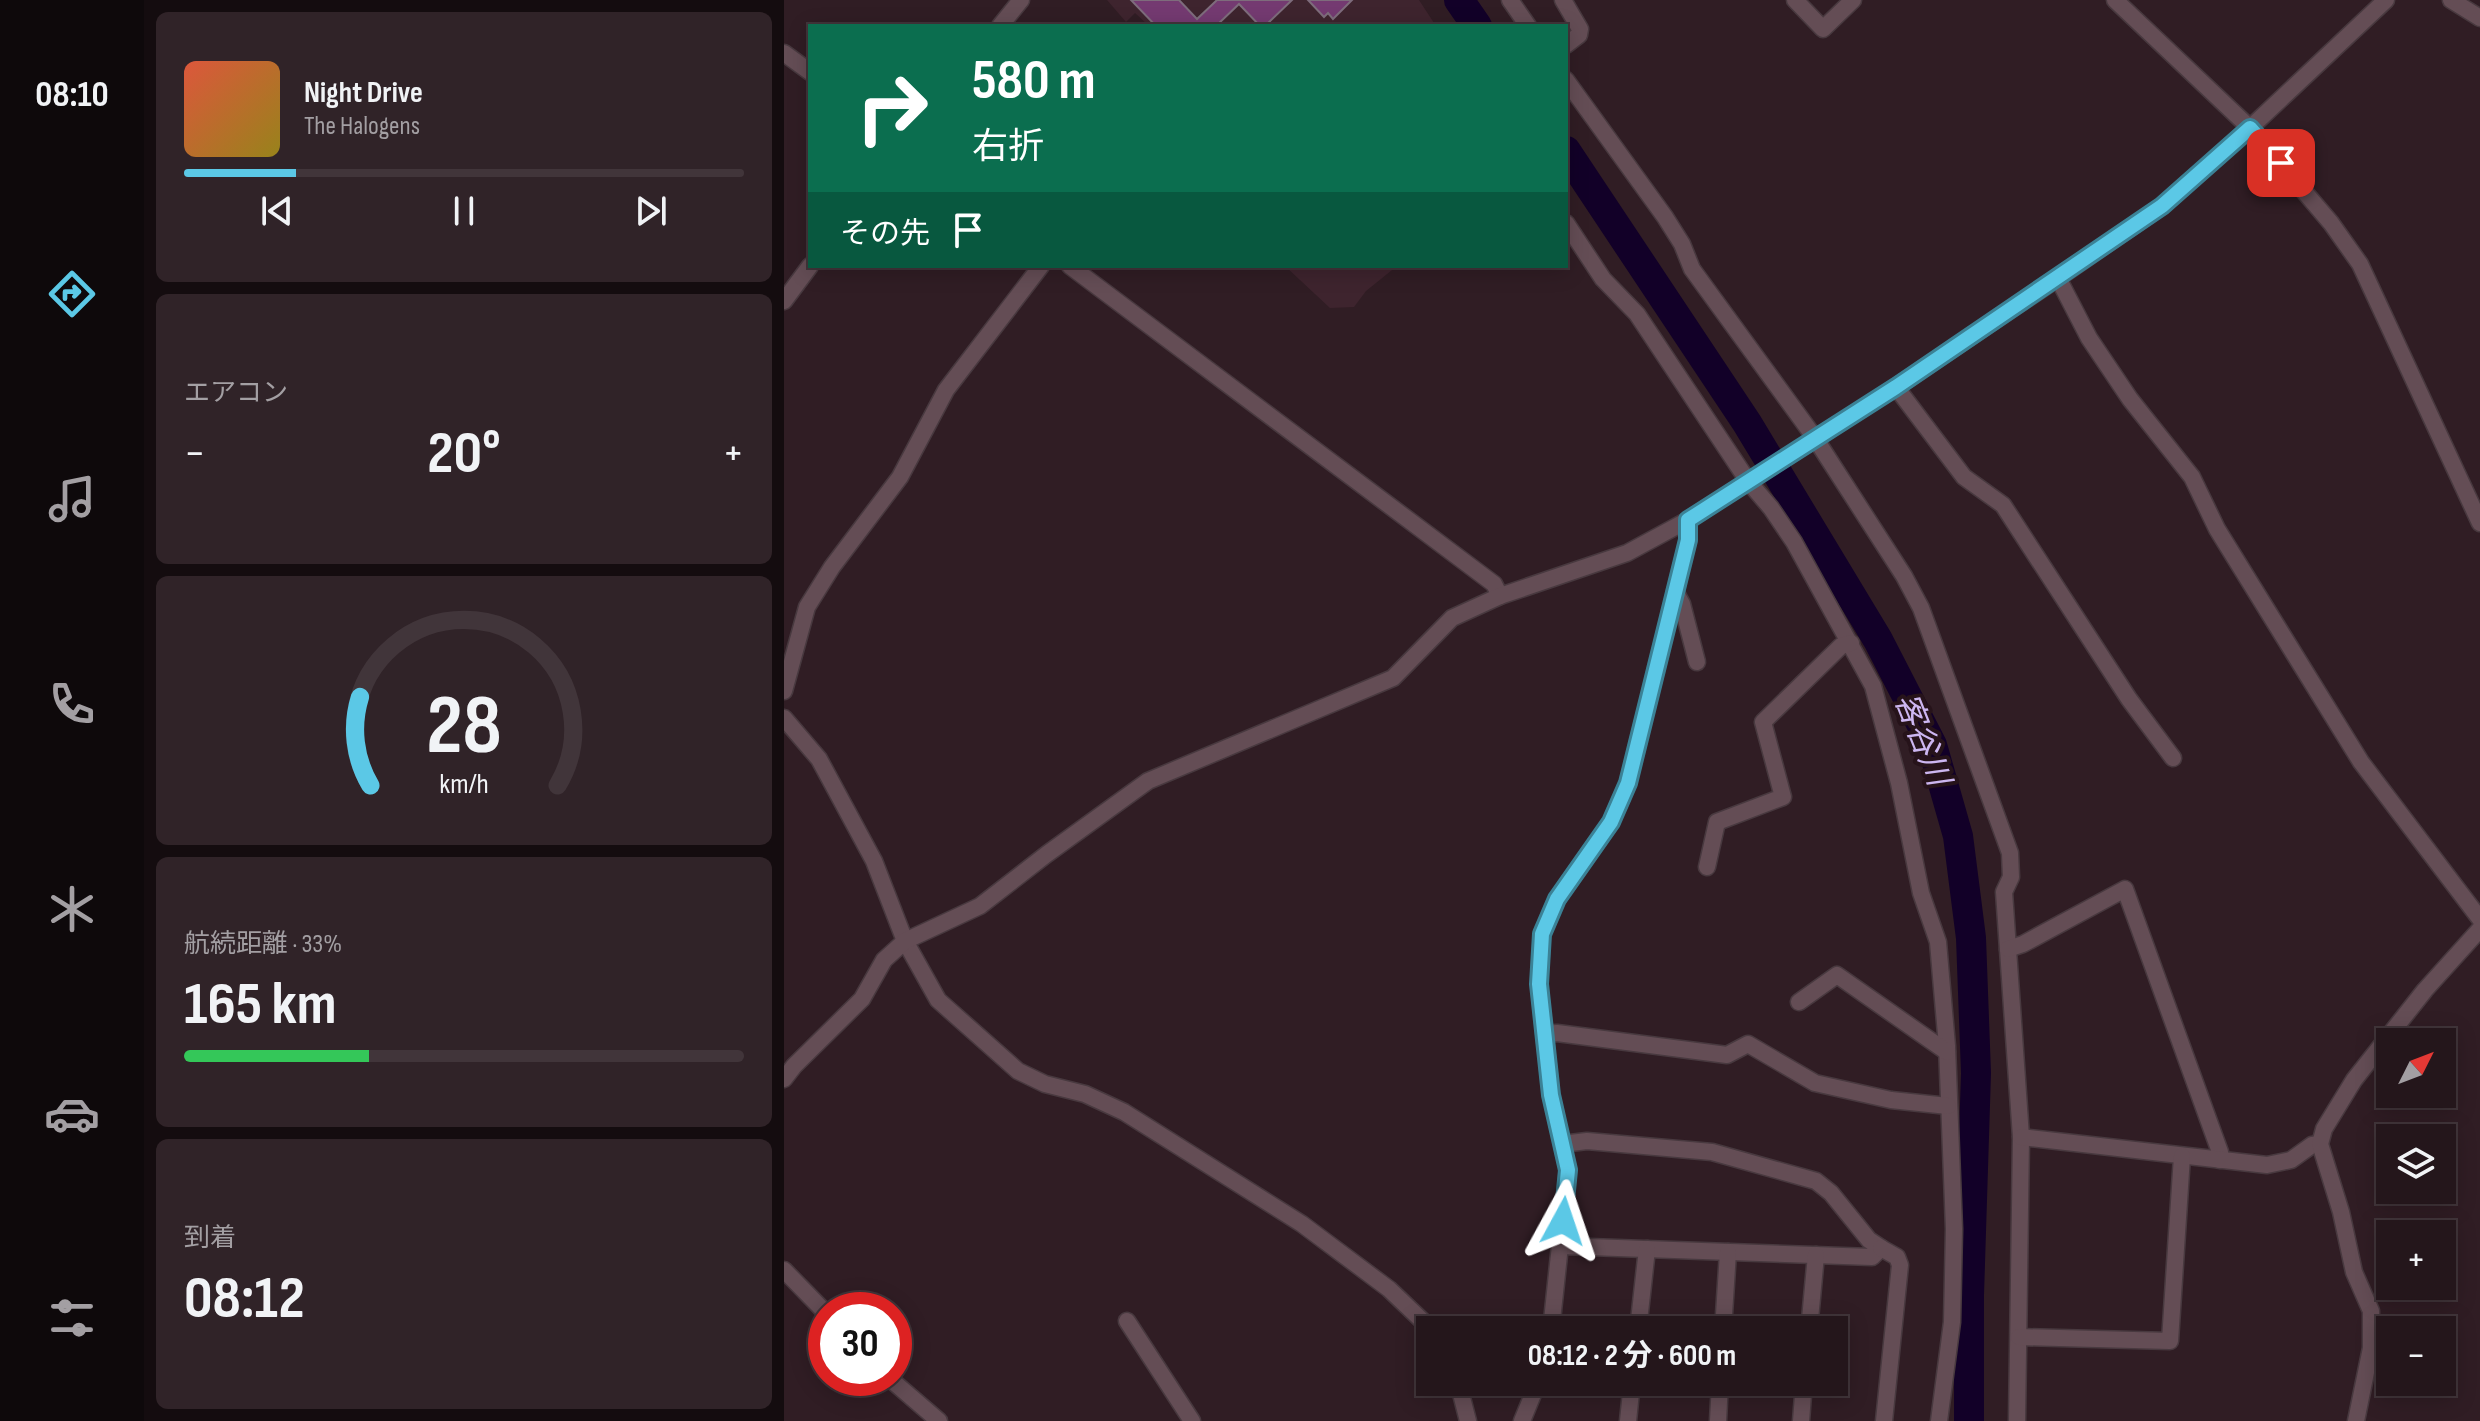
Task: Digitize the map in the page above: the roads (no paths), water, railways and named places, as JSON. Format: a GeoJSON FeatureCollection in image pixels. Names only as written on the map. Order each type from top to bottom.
{"type":"FeatureCollection","features":[{"type":"Feature","properties":{"kind":"street"},"geometry":{"type":"LineString","coordinates":[[1002,24],[1021,0]]}},
{"type":"Feature","properties":{"kind":"street"},"geometry":{"type":"LineString","coordinates":[[1510,0],[1527,24]]}},
{"type":"Feature","properties":{"kind":"street"},"geometry":{"type":"LineString","coordinates":[[1563,0],[1580,29],[1579,35],[1568,43]]}},
{"type":"Feature","properties":{"kind":"street"},"geometry":{"type":"LineString","coordinates":[[1795,0],[1823,29],[1853,0]]}},
{"type":"Feature","properties":{"kind":"street"},"geometry":{"type":"LineString","coordinates":[[2115,0],[2250,128],[2331,223],[2360,264],[2480,523]]}},
{"type":"Feature","properties":{"kind":"street"},"geometry":{"type":"LineString","coordinates":[[784,1079],[862,999],[884,960],[905,941],[980,906],[1148,781],[1393,678],[1452,618],[1500,596],[1627,553],[1688,520],[1896,387],[2058,278],[2162,206],[2386,0]]}},
{"type":"Feature","properties":{"kind":"street"},"geometry":{"type":"LineString","coordinates":[[2451,0],[2480,18]]}},
{"type":"Feature","properties":{"kind":"street"},"geometry":{"type":"LineString","coordinates":[[784,53],[808,71]]}},
{"type":"Feature","properties":{"kind":"street"},"geometry":{"type":"LineString","coordinates":[[1568,83],[1665,217],[1682,244],[1692,269],[1904,576],[1932,636],[2010,853],[2011,877],[2004,892],[2021,1137],[2017,1421]]}},
{"type":"Feature","properties":{"kind":"street"},"geometry":{"type":"LineString","coordinates":[[1568,226],[1603,279],[1637,314],[1794,542],[1873,686],[1899,783],[1921,893],[1938,942],[1947,1052],[1954,1229],[1952,1322],[1939,1421]]}},
{"type":"Feature","properties":{"kind":"street"},"geometry":{"type":"LineString","coordinates":[[784,301],[809,268]]}},
{"type":"Feature","properties":{"kind":"street"},"geometry":{"type":"LineString","coordinates":[[784,691],[807,607],[832,567],[900,477],[946,390],[1039,268]]}},
{"type":"Feature","properties":{"kind":"street"},"geometry":{"type":"LineString","coordinates":[[1073,268],[1494,584],[1500,596]]}},
{"type":"Feature","properties":{"kind":"street"},"geometry":{"type":"LineString","coordinates":[[2058,278],[2089,338],[2130,399],[2192,477],[2217,529],[2361,762],[2480,919]]}},
{"type":"Feature","properties":{"kind":"street"},"geometry":{"type":"LineString","coordinates":[[1896,387],[1964,477],[2003,505],[2129,699],[2173,758]]}},
{"type":"Feature","properties":{"kind":"street"},"geometry":{"type":"LineString","coordinates":[[1553,1316],[1568,1170],[1551,1095],[1539,984],[1542,934],[1557,899],[1611,822],[1628,783],[1688,540],[1688,520]]}},
{"type":"Feature","properties":{"kind":"street"},"geometry":{"type":"LineString","coordinates":[[1675,591],[1682,604],[1697,662]]}},
{"type":"Feature","properties":{"kind":"street"},"geometry":{"type":"LineString","coordinates":[[1707,867],[1717,822],[1783,797],[1763,722],[1841,646],[1851,643]]}},
{"type":"Feature","properties":{"kind":"street"},"geometry":{"type":"LineString","coordinates":[[784,718],[819,759],[874,861],[905,941],[938,1000],[1018,1071],[1045,1084],[1085,1094],[1124,1112],[1195,1155],[1350,1258],[1418,1316]]}},
{"type":"Feature","properties":{"kind":"street"},"geometry":{"type":"LineString","coordinates":[[2008,949],[2125,889],[2220,1152],[2220,1160]]}},
{"type":"Feature","properties":{"kind":"street"},"geometry":{"type":"LineString","coordinates":[[2356,1421],[2371,1348],[2371,1311],[2354,1272],[2341,1212],[2320,1144],[2324,1129],[2354,1080],[2425,990],[2480,929]]}},
{"type":"Feature","properties":{"kind":"street"},"geometry":{"type":"LineString","coordinates":[[1799,1002],[1837,975],[1947,1052]]}},
{"type":"Feature","properties":{"kind":"street"},"geometry":{"type":"LineString","coordinates":[[1545,1034],[1727,1055],[1748,1044],[1815,1083],[1891,1100],[1948,1106]]}},
{"type":"Feature","properties":{"kind":"street"},"geometry":{"type":"LineString","coordinates":[[2021,1137],[2267,1165],[2291,1160],[2312,1145],[2320,1144]]}},
{"type":"Feature","properties":{"kind":"street"},"geometry":{"type":"LineString","coordinates":[[1562,1144],[1587,1141],[1712,1152],[1816,1181],[1831,1193],[1869,1240],[1897,1257],[1900,1265],[1884,1421]]}},
{"type":"Feature","properties":{"kind":"street"},"geometry":{"type":"LineString","coordinates":[[2019,1337],[2170,1341],[2182,1156]]}},
{"type":"Feature","properties":{"kind":"street"},"geometry":{"type":"LineString","coordinates":[[1561,1246],[1872,1257],[1881,1248]]}},
{"type":"Feature","properties":{"kind":"street"},"geometry":{"type":"LineString","coordinates":[[1640,1316],[1647,1249]]}},
{"type":"Feature","properties":{"kind":"street"},"geometry":{"type":"LineString","coordinates":[[1724,1316],[1728,1252]]}},
{"type":"Feature","properties":{"kind":"street"},"geometry":{"type":"LineString","coordinates":[[1810,1316],[1816,1255]]}},
{"type":"Feature","properties":{"kind":"street"},"geometry":{"type":"LineString","coordinates":[[784,1270],[808,1295]]}},
{"type":"Feature","properties":{"kind":"street"},"geometry":{"type":"LineString","coordinates":[[1127,1321],[1192,1421]]}},
{"type":"Feature","properties":{"kind":"street"},"geometry":{"type":"LineString","coordinates":[[910,1396],[939,1421]]}},
{"type":"Feature","properties":{"kind":"street"},"geometry":{"type":"LineString","coordinates":[[1462,1396],[1468,1421]]}},
{"type":"Feature","properties":{"kind":"street"},"geometry":{"type":"LineString","coordinates":[[1522,1421],[1532,1396]]}},
{"type":"Feature","properties":{"kind":"street"},"geometry":{"type":"LineString","coordinates":[[1628,1421],[1631,1396]]}},
{"type":"Feature","properties":{"kind":"street"},"geometry":{"type":"LineString","coordinates":[[1718,1421],[1719,1396]]}},
{"type":"Feature","properties":{"kind":"street"},"geometry":{"type":"LineString","coordinates":[[1801,1421],[1803,1396]]}},
{"type":"Feature","properties":{"kind":"waterway","name":"客谷川"},"geometry":{"type":"LineString","coordinates":[[1459,0],[1476,24]]}},
{"type":"Feature","properties":{"kind":"waterway","name":"客谷川"},"geometry":{"type":"LineString","coordinates":[[1568,154],[1747,423],[1878,640],[1932,745],[1958,836],[1971,938],[1976,1073],[1969,1295],[1969,1421]]}}]}
